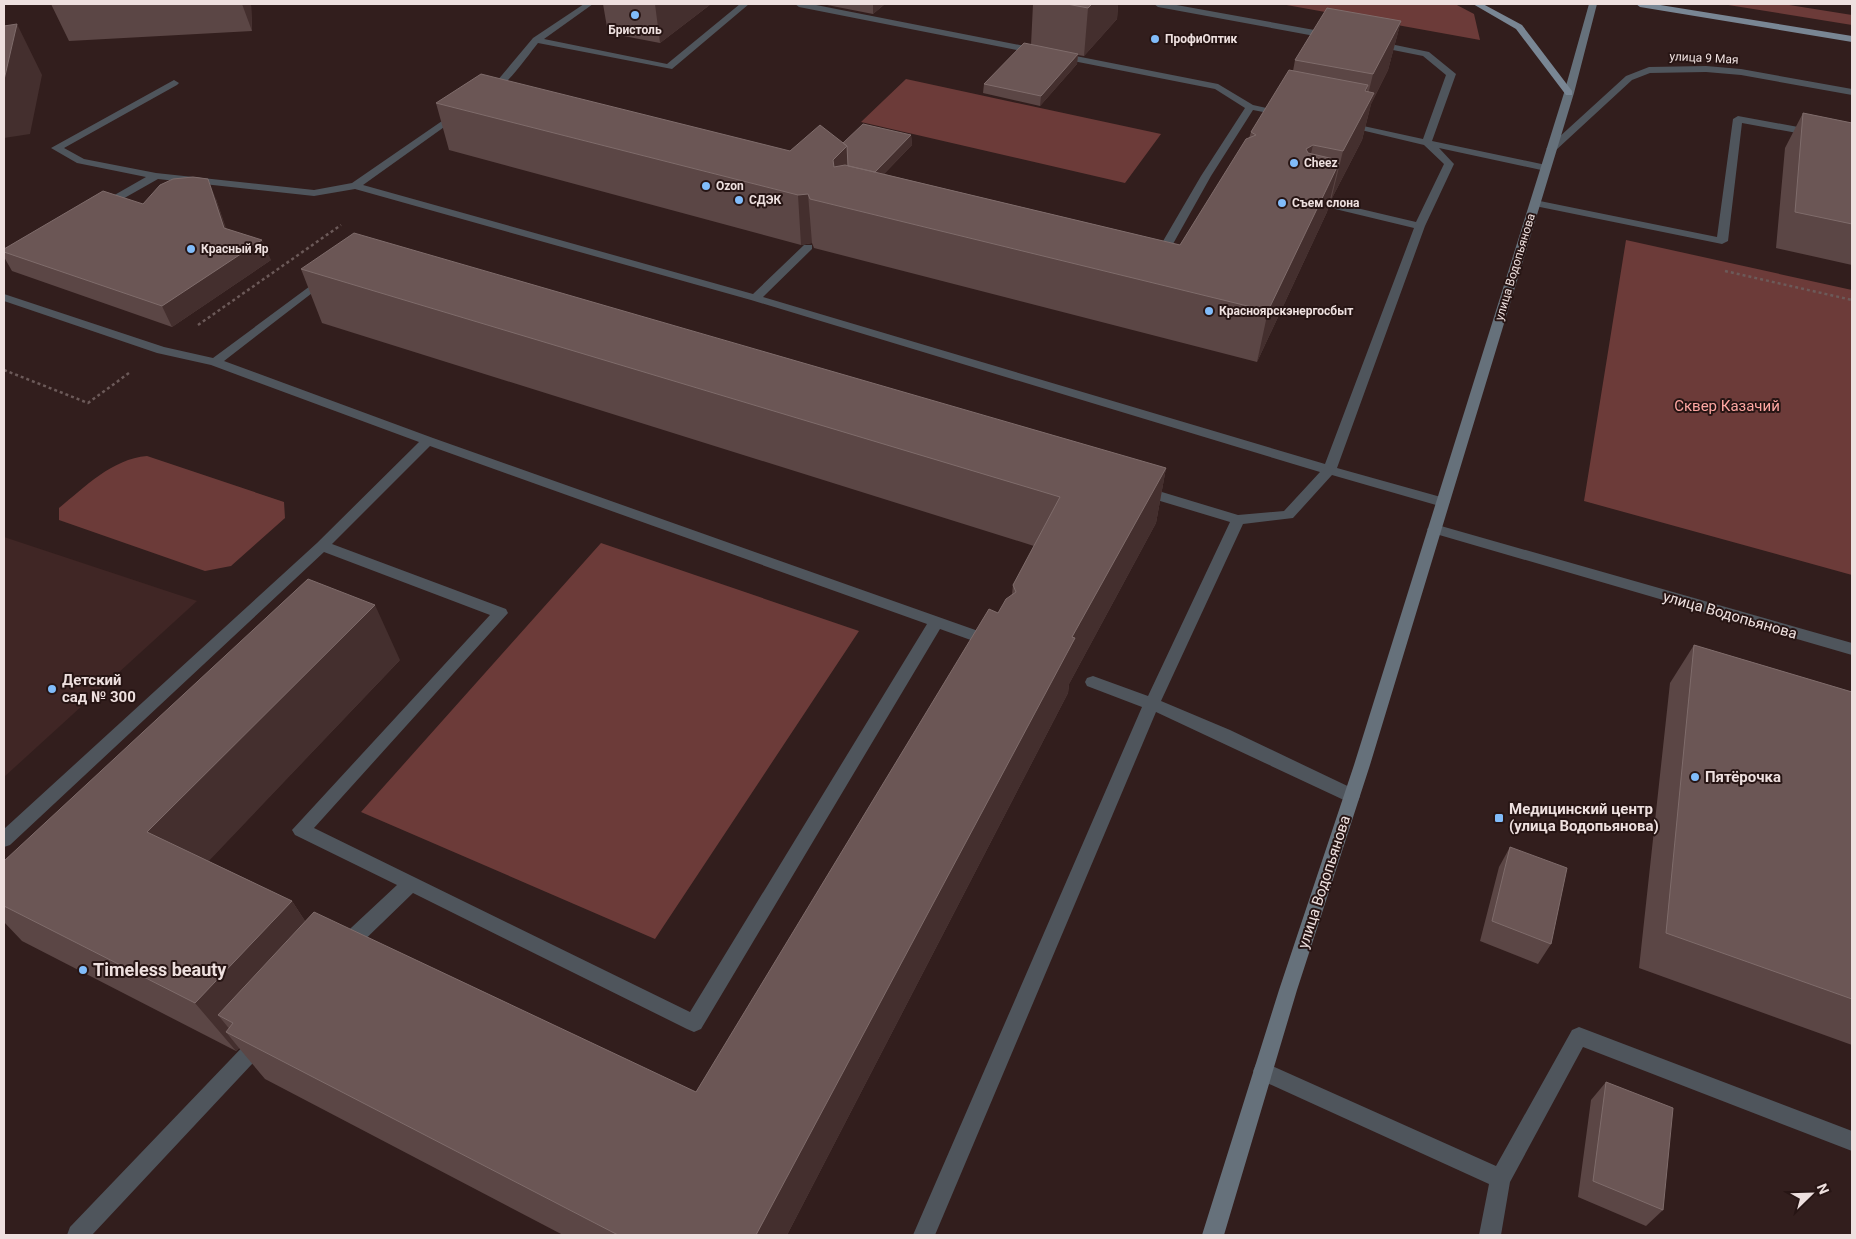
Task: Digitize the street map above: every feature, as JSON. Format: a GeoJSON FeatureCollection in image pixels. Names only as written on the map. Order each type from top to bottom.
{"type":"FeatureCollection","features":[{"type":"Feature","properties":{"kind":"main road"},"geometry":{"type":"LineString","coordinates":[[1477,4],[1518,27],[1569,93]]}},
{"type":"Feature","properties":{"kind":"main road"},"geometry":{"type":"LineString","coordinates":[[1640,4],[1852,39]]}},
{"type":"Feature","properties":{"kind":"street"},"geometry":{"type":"LineString","coordinates":[[484,95],[505,84],[536,40],[589,4]]}},
{"type":"Feature","properties":{"kind":"street"},"geometry":{"type":"LineString","coordinates":[[536,40],[669,67],[745,4]]}},
{"type":"Feature","properties":{"kind":"street"},"geometry":{"type":"LineString","coordinates":[[799,4],[1218,87],[1250,107],[1289,114]]}},
{"type":"Feature","properties":{"kind":"street"},"geometry":{"type":"LineString","coordinates":[[1158,4],[1340,38]]}},
{"type":"Feature","properties":{"kind":"street","name":"улица Водопьянова"},"geometry":{"type":"LineString","coordinates":[[1213,1235],[1263,1071],[1352,796],[1552,149],[1593,4]]}},
{"type":"Feature","properties":{"kind":"street"},"geometry":{"type":"LineString","coordinates":[[1368,43],[1426,54],[1451,74],[1427,142]]}},
{"type":"Feature","properties":{"kind":"street","name":"улица 9 Мая"},"geometry":{"type":"LineString","coordinates":[[1552,149],[1629,78],[1649,70],[1706,68],[1741,72],[1852,92]]}},
{"type":"Feature","properties":{"kind":"street"},"geometry":{"type":"LineString","coordinates":[[174,83],[56,148],[81,161],[156,176],[314,193],[355,186],[755,298],[1329,470],[1443,502]]}},
{"type":"Feature","properties":{"kind":"street"},"geometry":{"type":"LineString","coordinates":[[355,186],[468,106]]}},
{"type":"Feature","properties":{"kind":"street"},"geometry":{"type":"LineString","coordinates":[[1152,270],[1210,177],[1250,107]]}},
{"type":"Feature","properties":{"kind":"street"},"geometry":{"type":"LineString","coordinates":[[1535,203],[1722,241],[1738,119],[1852,140]]}},
{"type":"Feature","properties":{"kind":"street"},"geometry":{"type":"LineString","coordinates":[[1337,123],[1546,168]]}},
{"type":"Feature","properties":{"kind":"street"},"geometry":{"type":"LineString","coordinates":[[1128,486],[1238,520],[1288,515],[1329,470],[1420,226],[1449,164],[1427,142]]}},
{"type":"Feature","properties":{"kind":"street"},"geometry":{"type":"LineString","coordinates":[[86,215],[156,176]]}},
{"type":"Feature","properties":{"kind":"street"},"geometry":{"type":"LineString","coordinates":[[1302,198],[1420,226]]}},
{"type":"Feature","properties":{"kind":"street"},"geometry":{"type":"LineString","coordinates":[[755,298],[808,247]]}},
{"type":"Feature","properties":{"kind":"street"},"geometry":{"type":"LineString","coordinates":[[215,362],[337,269]]}},
{"type":"Feature","properties":{"kind":"street"},"geometry":{"type":"LineString","coordinates":[[4,297],[161,350],[215,362],[428,441],[1004,646]]}},
{"type":"Feature","properties":{"kind":"street"},"geometry":{"type":"LineString","coordinates":[[4,840],[322,546],[428,441]]}},
{"type":"Feature","properties":{"kind":"street"},"geometry":{"type":"LineString","coordinates":[[924,1235],[1152,703],[1238,520]]}},
{"type":"Feature","properties":{"kind":"street","name":"улица Водопьянова"},"geometry":{"type":"LineString","coordinates":[[1434,529],[1852,650]]}},
{"type":"Feature","properties":{"kind":"street"},"geometry":{"type":"LineString","coordinates":[[322,546],[501,613],[300,830],[694,1023],[936,622]]}},
{"type":"Feature","properties":{"kind":"street"},"geometry":{"type":"LineString","coordinates":[[1093,682],[1152,703],[1257,749],[1352,796]]}},
{"type":"Feature","properties":{"kind":"street"},"geometry":{"type":"LineString","coordinates":[[333,959],[411,883]]}},
{"type":"Feature","properties":{"kind":"street"},"geometry":{"type":"LineString","coordinates":[[78,1235],[270,1030]]}},
{"type":"Feature","properties":{"kind":"street"},"geometry":{"type":"LineString","coordinates":[[1490,1235],[1500,1179],[1579,1036],[1852,1141]]}},
{"type":"Feature","properties":{"kind":"street"},"geometry":{"type":"LineString","coordinates":[[1263,1071],[1500,1179]]}},
{"type":"Feature","properties":{"kind":"path"},"geometry":{"type":"LineString","coordinates":[[1718,270],[1852,300]]}},
{"type":"Feature","properties":{"kind":"shaded area","name":"Детский сад № 300"},"geometry":{"type":"Polygon","coordinates":[[[4,537],[197,601],[4,777],[4,537]]]}},
{"type":"Feature","properties":{"kind":"green space"},"geometry":{"type":"Polygon","coordinates":[[[1281,4],[1455,4],[1474,14],[1480,40],[1281,4]]]}},
{"type":"Feature","properties":{"kind":"green space"},"geometry":{"type":"Polygon","coordinates":[[[1722,4],[1783,4],[1852,15],[1852,25],[1722,4]]]}},
{"type":"Feature","properties":{"kind":"green space"},"geometry":{"type":"Polygon","coordinates":[[[906,79],[1161,134],[1125,183],[861,122],[906,79]]]}},
{"type":"Feature","properties":{"kind":"green space","name":"Сквер Казачий"},"geometry":{"type":"Polygon","coordinates":[[[1626,240],[1852,290],[1852,575],[1584,501],[1626,240]]]}},
{"type":"Feature","properties":{"kind":"green space"},"geometry":{"type":"Polygon","coordinates":[[[147,456],[284,502],[285,518],[231,566],[205,571],[59,520],[59,508],[100,475],[122,462],[147,456]]]}},
{"type":"Feature","properties":{"kind":"green space"},"geometry":{"type":"Polygon","coordinates":[[[601,543],[859,631],[655,939],[361,812],[601,543]]]}},
{"type":"Feature","properties":{"kind":"building"},"geometry":{"type":"Polygon","coordinates":[[[1067,4],[1092,4],[1088,8],[1067,4]]]}},
{"type":"Feature","properties":{"kind":"building"},"geometry":{"type":"Polygon","coordinates":[[[1327,8],[1401,21],[1373,74],[1295,60],[1327,8]]]}},
{"type":"Feature","properties":{"kind":"building"},"geometry":{"type":"Polygon","coordinates":[[[17,24],[4,80],[4,26],[17,24]]]}},
{"type":"Feature","properties":{"kind":"building"},"geometry":{"type":"Polygon","coordinates":[[[1024,43],[1078,54],[1041,96],[984,84],[1024,43]]]}},
{"type":"Feature","properties":{"kind":"building"},"geometry":{"type":"Polygon","coordinates":[[[1289,70],[1368,85],[1365,91],[1374,93],[1343,151],[1313,145],[1306,149],[1308,153],[1338,160],[1337,163],[1339,163],[1268,311],[810,199],[808,194],[798,195],[436,103],[481,74],[790,151],[820,125],[847,146],[833,160],[834,167],[845,165],[1180,245],[1246,139],[1256,135],[1251,132],[1289,70]]]}},
{"type":"Feature","properties":{"kind":"building"},"geometry":{"type":"Polygon","coordinates":[[[1803,113],[1852,123],[1852,224],[1795,212],[1803,113]]]}},
{"type":"Feature","properties":{"kind":"building"},"geometry":{"type":"Polygon","coordinates":[[[863,124],[911,135],[875,172],[848,166],[847,146],[843,143],[863,124]]]}},
{"type":"Feature","properties":{"kind":"building"},"geometry":{"type":"Polygon","coordinates":[[[193,177],[208,179],[224,228],[262,240],[162,306],[4,252],[4,249],[103,191],[143,204],[160,185],[173,179],[193,177]]]}},
{"type":"Feature","properties":{"kind":"building"},"geometry":{"type":"Polygon","coordinates":[[[354,233],[1166,468],[1072,637],[1075,638],[756,1235],[618,1235],[226,1032],[233,1023],[218,1015],[314,912],[696,1092],[989,609],[998,613],[1006,599],[1016,592],[1013,585],[1060,497],[301,269],[354,233]]]}},
{"type":"Feature","properties":{"kind":"building"},"geometry":{"type":"Polygon","coordinates":[[[308,579],[375,605],[147,832],[292,901],[195,1003],[4,906],[4,861],[308,579]]]}},
{"type":"Feature","properties":{"kind":"building"},"geometry":{"type":"Polygon","coordinates":[[[1694,645],[1852,692],[1852,999],[1666,933],[1694,645]]]}},
{"type":"Feature","properties":{"kind":"building"},"geometry":{"type":"Polygon","coordinates":[[[1510,847],[1567,868],[1551,944],[1492,921],[1510,847]]]}},
{"type":"Feature","properties":{"kind":"building"},"geometry":{"type":"Polygon","coordinates":[[[1606,1082],[1673,1108],[1663,1210],[1593,1181],[1606,1082]]]}},
{"type":"Feature","properties":{"kind":"place","name":"Бристоль"},"geometry":{"type":"Point","coordinates":[635,15]}},
{"type":"Feature","properties":{"kind":"place","name":"ПрофиОптик"},"geometry":{"type":"Point","coordinates":[1155,39]}},
{"type":"Feature","properties":{"kind":"place","name":"Cheez"},"geometry":{"type":"Point","coordinates":[1294,163]}},
{"type":"Feature","properties":{"kind":"place","name":"Ozon"},"geometry":{"type":"Point","coordinates":[706,186]}},
{"type":"Feature","properties":{"kind":"place","name":"СДЭК"},"geometry":{"type":"Point","coordinates":[739,200]}},
{"type":"Feature","properties":{"kind":"place","name":"Съем слона"},"geometry":{"type":"Point","coordinates":[1282,203]}},
{"type":"Feature","properties":{"kind":"place","name":"Красный Яр"},"geometry":{"type":"Point","coordinates":[191,249]}},
{"type":"Feature","properties":{"kind":"place","name":"Красноярскэнергосбыт"},"geometry":{"type":"Point","coordinates":[1209,311]}},
{"type":"Feature","properties":{"kind":"place","name":"Детский сад № 300"},"geometry":{"type":"Point","coordinates":[52,689]}},
{"type":"Feature","properties":{"kind":"place","name":"Пятёрочка"},"geometry":{"type":"Point","coordinates":[1695,777]}},
{"type":"Feature","properties":{"kind":"place","name":"Медицинский центр (улица Водопьянова)"},"geometry":{"type":"Point","coordinates":[1499,818]}},
{"type":"Feature","properties":{"kind":"place","name":"Timeless beauty"},"geometry":{"type":"Point","coordinates":[83,970]}}]}
